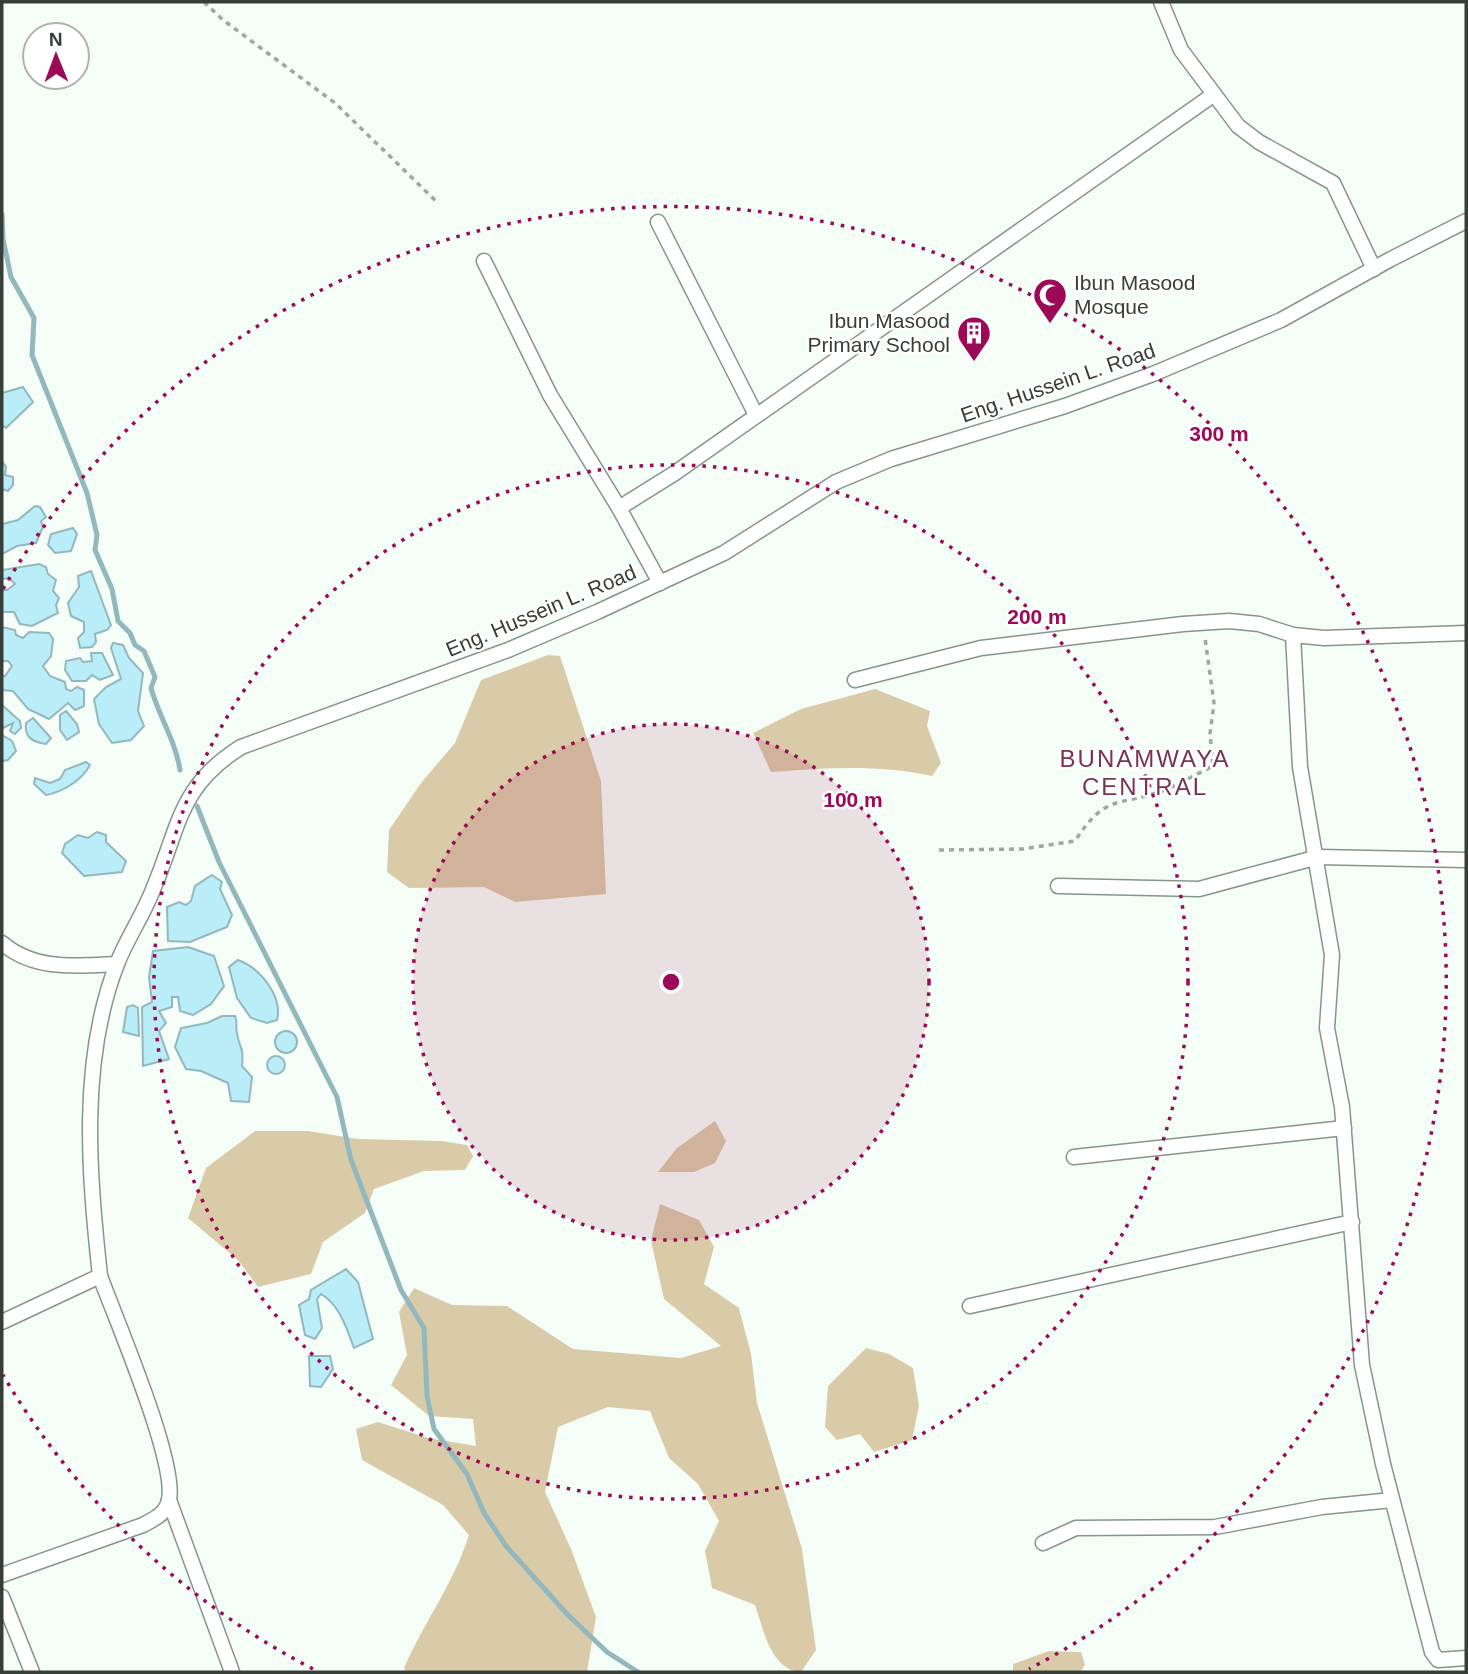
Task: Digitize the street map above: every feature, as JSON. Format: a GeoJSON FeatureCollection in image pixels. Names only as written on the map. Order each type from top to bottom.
{"type":"FeatureCollection","features":[{"type":"Feature","properties":{"kind":"street"},"geometry":{"type":"LineString","coordinates":[[1161,2],[1181,50],[1213,95],[1249,135],[1333,183],[1374,269]]}},
{"type":"Feature","properties":{"kind":"street"},"geometry":{"type":"LineString","coordinates":[[619,508],[1213,95]]}},
{"type":"Feature","properties":{"kind":"street","name":"Eng. Hussein L. Road"},"geometry":{"type":"LineString","coordinates":[[232,1672],[169,1500],[169,1482],[160,1441],[100,1276],[90,1165],[91,1106],[102,1015],[117,964],[154,888],[186,800],[201,778],[220,760],[241,747],[508,650],[660,583],[724,553],[836,481],[891,459],[1065,406],[1153,374],[1282,320],[1466,221]]}},
{"type":"Feature","properties":{"kind":"street"},"geometry":{"type":"LineString","coordinates":[[658,222],[756,415]]}},
{"type":"Feature","properties":{"kind":"street"},"geometry":{"type":"LineString","coordinates":[[484,261],[550,395],[619,508],[660,583]]}},
{"type":"Feature","properties":{"kind":"street"},"geometry":{"type":"LineString","coordinates":[[855,680],[981,648],[1204,622],[1259,624],[1293,635],[1324,638],[1466,633]]}},
{"type":"Feature","properties":{"kind":"street"},"geometry":{"type":"LineString","coordinates":[[1293,635],[1300,767],[1318,857],[1332,955],[1327,1028],[1344,1128],[1362,1365],[1392,1500],[1432,1652],[1438,1660],[1466,1658]]}},
{"type":"Feature","properties":{"kind":"street"},"geometry":{"type":"LineString","coordinates":[[1058,886],[1199,889],[1318,857],[1466,860]]}},
{"type":"Feature","properties":{"kind":"street"},"geometry":{"type":"LineString","coordinates":[[2,943],[22,956],[64,967],[117,964]]}},
{"type":"Feature","properties":{"kind":"street"},"geometry":{"type":"LineString","coordinates":[[1074,1157],[1344,1128]]}},
{"type":"Feature","properties":{"kind":"street"},"geometry":{"type":"LineString","coordinates":[[970,1306],[1352,1222]]}},
{"type":"Feature","properties":{"kind":"street"},"geometry":{"type":"LineString","coordinates":[[2,1322],[100,1276]]}},
{"type":"Feature","properties":{"kind":"street"},"geometry":{"type":"LineString","coordinates":[[2,1575],[143,1525],[159,1517],[169,1500]]}},
{"type":"Feature","properties":{"kind":"street"},"geometry":{"type":"LineString","coordinates":[[1043,1544],[1076,1528],[1215,1527],[1322,1507],[1392,1500]]}},
{"type":"Feature","properties":{"kind":"street"},"geometry":{"type":"LineString","coordinates":[[2,1598],[32,1672]]}},
{"type":"Feature","properties":{"kind":"path"},"geometry":{"type":"LineString","coordinates":[[204,2],[223,20],[335,103],[438,203]]}},
{"type":"Feature","properties":{"kind":"path"},"geometry":{"type":"LineString","coordinates":[[939,850],[1023,849],[1075,841],[1089,819],[1107,803],[1163,790],[1213,766],[1210,734],[1214,703],[1207,665],[1204,622]]}},
{"type":"Feature","properties":{"kind":"shaded area"},"geometry":{"type":"Polygon","coordinates":[[[548,655],[560,656],[601,781],[606,894],[515,902],[484,887],[409,888],[387,872],[389,830],[421,783],[455,743],[481,680],[548,655]]]}},
{"type":"Feature","properties":{"kind":"shaded area"},"geometry":{"type":"Polygon","coordinates":[[[875,689],[930,711],[927,726],[941,763],[932,776],[872,768],[771,772],[753,733],[801,709],[875,689]]]}},
{"type":"Feature","properties":{"kind":"shaded area"},"geometry":{"type":"Polygon","coordinates":[[[715,1121],[726,1141],[715,1163],[694,1172],[658,1172],[677,1148],[715,1121]]]}},
{"type":"Feature","properties":{"kind":"shaded area"},"geometry":{"type":"Polygon","coordinates":[[[255,1131],[308,1131],[358,1139],[442,1141],[467,1145],[473,1156],[465,1170],[424,1171],[374,1189],[365,1213],[323,1242],[311,1274],[258,1287],[238,1260],[188,1218],[206,1168],[255,1131]]]}},
{"type":"Feature","properties":{"kind":"shaded area"},"geometry":{"type":"Polygon","coordinates":[[[660,1204],[699,1220],[714,1247],[704,1284],[739,1308],[751,1354],[757,1403],[802,1549],[816,1650],[801,1672],[790,1669],[782,1664],[769,1646],[755,1605],[712,1588],[705,1551],[719,1521],[698,1484],[669,1458],[650,1411],[608,1407],[558,1427],[545,1492],[571,1549],[596,1617],[587,1672],[406,1672],[404,1668],[455,1570],[469,1535],[443,1505],[362,1460],[356,1429],[378,1422],[428,1438],[476,1446],[473,1419],[429,1416],[391,1385],[407,1355],[399,1312],[414,1288],[452,1305],[507,1306],[573,1349],[681,1358],[721,1346],[664,1299],[651,1241],[660,1204]]]}},
{"type":"Feature","properties":{"kind":"shaded area"},"geometry":{"type":"Polygon","coordinates":[[[866,1348],[889,1354],[913,1368],[919,1406],[912,1440],[874,1452],[860,1434],[837,1440],[825,1427],[828,1386],[866,1348]]]}},
{"type":"Feature","properties":{"kind":"shaded area"},"geometry":{"type":"Polygon","coordinates":[[[1049,1651],[1081,1652],[1085,1665],[1080,1672],[1013,1672],[1013,1664],[1049,1651]]]}},
{"type":"Feature","properties":{"kind":"water"},"geometry":{"type":"Polygon","coordinates":[[[23,387],[33,402],[6,428],[2,425],[2,393],[23,387]]]}},
{"type":"Feature","properties":{"kind":"water"},"geometry":{"type":"Polygon","coordinates":[[[2,461],[6,467],[5,475],[13,477],[13,485],[8,491],[2,489],[2,461]]]}},
{"type":"Feature","properties":{"kind":"water"},"geometry":{"type":"Polygon","coordinates":[[[35,506],[40,507],[46,517],[41,521],[43,527],[36,543],[17,546],[2,554],[2,524],[18,520],[35,506]]]}},
{"type":"Feature","properties":{"kind":"water"},"geometry":{"type":"Polygon","coordinates":[[[73,528],[77,534],[71,551],[55,553],[48,545],[51,534],[73,528]]]}},
{"type":"Feature","properties":{"kind":"water"},"geometry":{"type":"Polygon","coordinates":[[[39,564],[46,567],[48,574],[56,580],[53,591],[59,598],[56,605],[58,613],[32,626],[20,624],[14,612],[2,612],[2,590],[15,584],[9,578],[2,579],[2,570],[39,564]]]}},
{"type":"Feature","properties":{"kind":"water"},"geometry":{"type":"Polygon","coordinates":[[[91,571],[111,625],[107,630],[95,634],[96,642],[92,647],[80,648],[78,638],[84,632],[84,622],[71,616],[68,603],[79,587],[78,576],[91,571]]]}},
{"type":"Feature","properties":{"kind":"water"},"geometry":{"type":"Polygon","coordinates":[[[2,627],[15,630],[16,635],[23,638],[29,632],[49,633],[53,639],[51,656],[43,666],[50,676],[65,682],[66,689],[71,691],[77,687],[84,690],[84,706],[75,710],[68,703],[49,719],[28,709],[13,691],[2,690],[2,676],[5,676],[12,666],[8,661],[2,661],[2,627]]]}},
{"type":"Feature","properties":{"kind":"water"},"geometry":{"type":"Polygon","coordinates":[[[113,643],[123,645],[129,658],[143,673],[138,711],[144,726],[131,740],[112,743],[99,724],[94,699],[106,687],[121,679],[111,648],[113,643]]]}},
{"type":"Feature","properties":{"kind":"water"},"geometry":{"type":"Polygon","coordinates":[[[91,653],[102,653],[113,675],[100,680],[92,675],[86,681],[72,681],[65,670],[66,661],[80,658],[83,662],[92,661],[91,653]]]}},
{"type":"Feature","properties":{"kind":"water"},"geometry":{"type":"Polygon","coordinates":[[[2,705],[20,721],[21,728],[15,734],[10,731],[13,723],[3,728],[2,705]]]}},
{"type":"Feature","properties":{"kind":"water"},"geometry":{"type":"Polygon","coordinates":[[[66,711],[77,724],[79,732],[67,740],[60,730],[60,715],[66,711]]]}},
{"type":"Feature","properties":{"kind":"water"},"geometry":{"type":"Polygon","coordinates":[[[33,718],[51,738],[46,744],[33,740],[26,732],[26,723],[33,718]]]}},
{"type":"Feature","properties":{"kind":"water"},"geometry":{"type":"Polygon","coordinates":[[[2,735],[12,741],[16,751],[8,760],[2,761],[2,735]]]}},
{"type":"Feature","properties":{"kind":"water"},"geometry":{"type":"Polygon","coordinates":[[[86,762],[90,765],[82,776],[59,791],[46,795],[34,784],[35,778],[50,783],[60,779],[65,770],[86,762]]]}},
{"type":"Feature","properties":{"kind":"water"},"geometry":{"type":"Polygon","coordinates":[[[97,832],[106,835],[106,842],[126,861],[122,872],[84,876],[62,853],[65,844],[78,835],[88,838],[97,832]]]}},
{"type":"Feature","properties":{"kind":"water"},"geometry":{"type":"Polygon","coordinates":[[[212,875],[222,882],[220,889],[232,915],[227,927],[190,942],[168,941],[167,907],[179,902],[186,905],[191,901],[195,886],[212,875]]]}},
{"type":"Feature","properties":{"kind":"water"},"geometry":{"type":"Polygon","coordinates":[[[188,947],[214,956],[224,986],[211,1004],[193,1015],[180,1011],[178,997],[172,997],[172,1007],[159,1011],[166,1023],[159,1031],[169,1059],[143,1066],[142,1007],[152,1002],[149,977],[153,951],[188,947]]]}},
{"type":"Feature","properties":{"kind":"water"},"geometry":{"type":"Polygon","coordinates":[[[238,960],[254,969],[268,984],[277,1002],[277,1020],[267,1023],[251,1018],[237,998],[229,967],[238,960]]]}},
{"type":"Feature","properties":{"kind":"water"},"geometry":{"type":"Polygon","coordinates":[[[133,1005],[138,1008],[139,1036],[123,1032],[127,1007],[133,1005]]]}},
{"type":"Feature","properties":{"kind":"water"},"geometry":{"type":"Polygon","coordinates":[[[222,1016],[236,1018],[242,1066],[252,1077],[249,1102],[231,1101],[228,1083],[201,1071],[186,1069],[175,1047],[181,1028],[207,1023],[222,1016]]]}},
{"type":"Feature","properties":{"kind":"water"},"geometry":{"type":"Polygon","coordinates":[[[286,1031],[296,1038],[297,1042],[290,1052],[286,1053],[276,1046],[275,1042],[282,1032],[286,1031]]]}},
{"type":"Feature","properties":{"kind":"water"},"geometry":{"type":"Polygon","coordinates":[[[276,1056],[282,1059],[285,1065],[282,1071],[276,1074],[270,1071],[267,1065],[270,1059],[276,1056]]]}},
{"type":"Feature","properties":{"kind":"water"},"geometry":{"type":"Polygon","coordinates":[[[346,1269],[358,1282],[373,1339],[354,1348],[342,1318],[327,1298],[321,1294],[317,1299],[322,1328],[315,1339],[305,1335],[299,1305],[309,1299],[311,1290],[346,1269]]]}},
{"type":"Feature","properties":{"kind":"water"},"geometry":{"type":"Polygon","coordinates":[[[309,1356],[330,1356],[333,1369],[321,1387],[310,1386],[309,1356]]]}},
{"type":"Feature","properties":{"kind":"waterway"},"geometry":{"type":"LineString","coordinates":[[2,214],[3,239],[11,277],[34,318],[32,355],[87,493],[97,535],[95,550],[112,589],[118,621],[130,633],[135,645],[144,651],[155,677],[151,688],[180,770]]}},
{"type":"Feature","properties":{"kind":"waterway"},"geometry":{"type":"LineString","coordinates":[[197,806],[219,862],[337,1097],[351,1160],[401,1290],[424,1328],[427,1396],[434,1429],[467,1474],[484,1513],[506,1546],[567,1614],[607,1652],[638,1672]]}},
{"type":"Feature","properties":{"kind":"place","name":"Ibun Masood Mosque"},"geometry":{"type":"Point","coordinates":[1050,325]}},
{"type":"Feature","properties":{"kind":"place","name":"Ibun Masood Primary School"},"geometry":{"type":"Point","coordinates":[974,363]}},
{"type":"Feature","properties":{"kind":"district","name":"BUNAMWAYA CENTRAL"},"geometry":{"type":"Point","coordinates":[1145,773]}}]}
